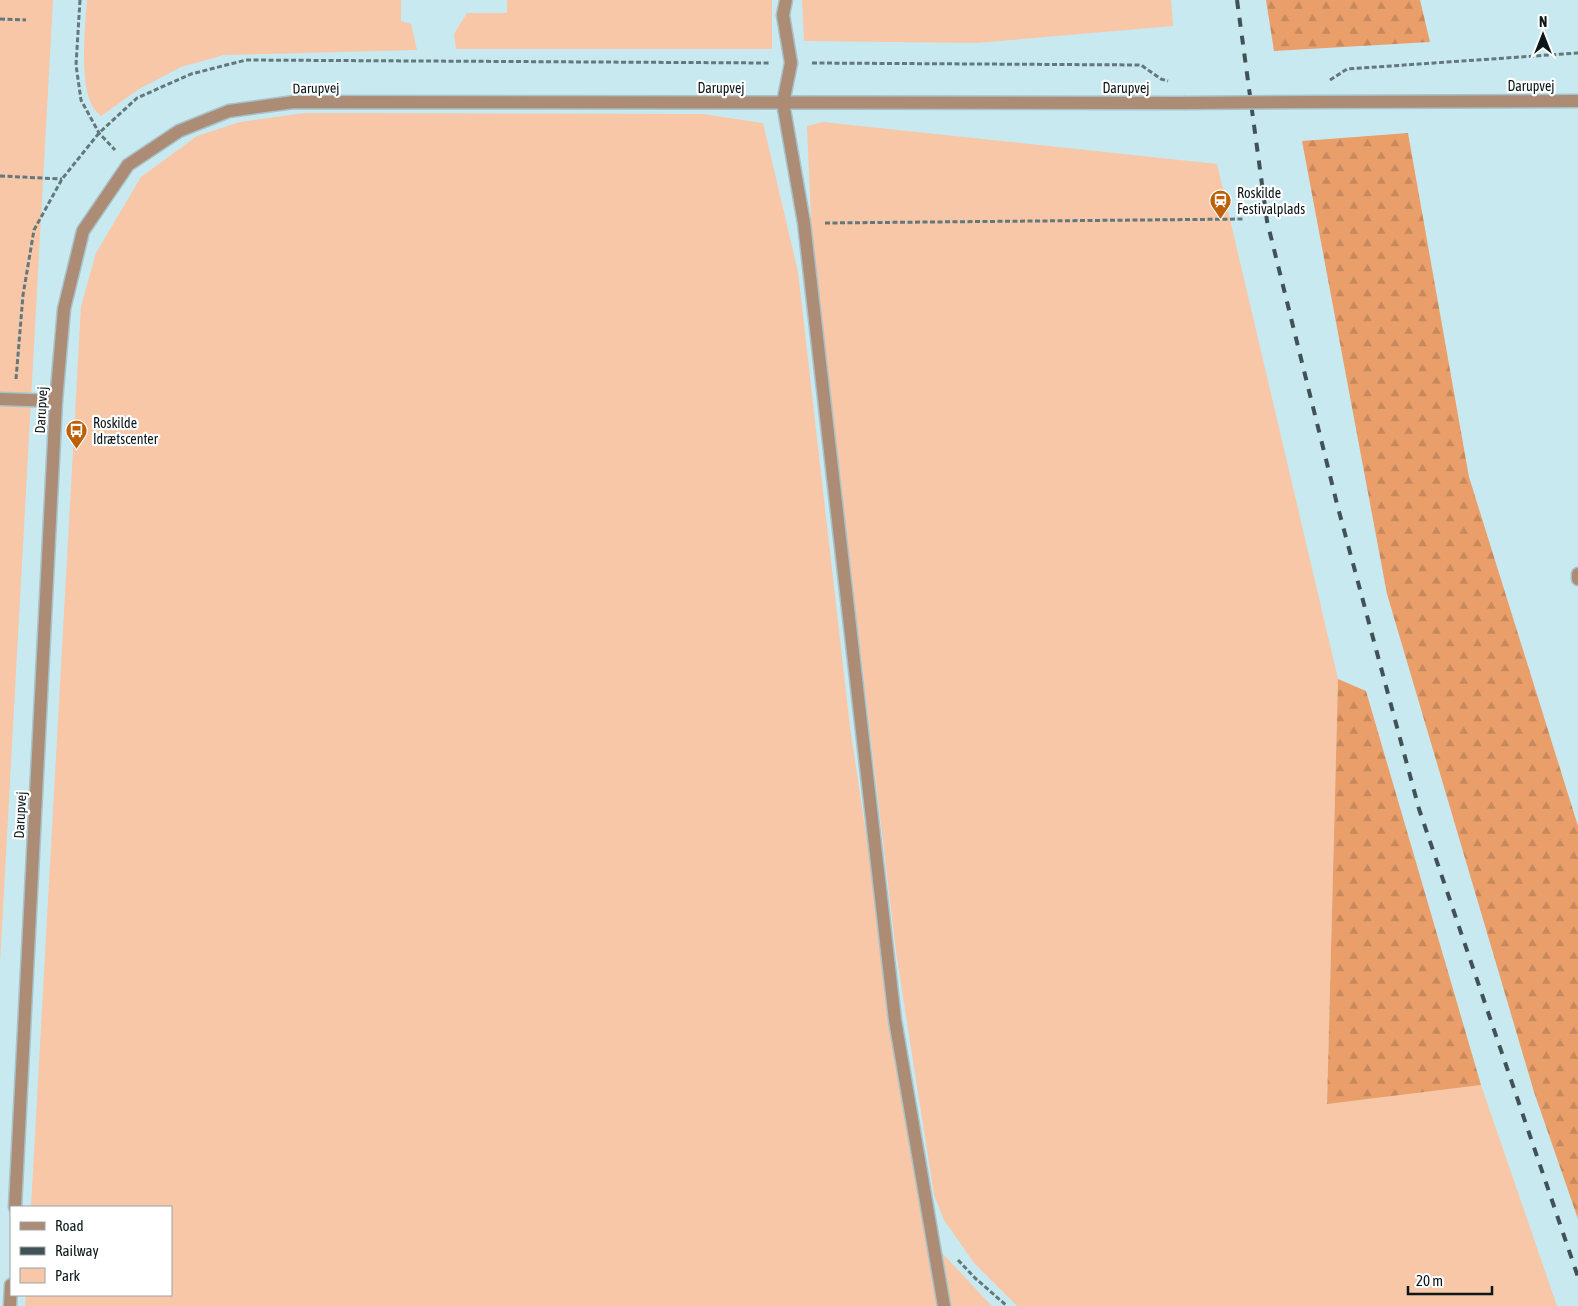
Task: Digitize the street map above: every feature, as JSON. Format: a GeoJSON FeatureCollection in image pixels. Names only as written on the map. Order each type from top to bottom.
{"type":"FeatureCollection","features":[{"type":"Feature","properties":{"kind":"street"},"geometry":{"type":"LineString","coordinates":[[786,0],[784,14],[791,63],[783,103],[804,223],[895,1020],[944,1306]]}},
{"type":"Feature","properties":{"kind":"street","name":"Darupvej"},"geometry":{"type":"LineString","coordinates":[[15,1206],[56,401],[64,309],[83,231],[128,165],[179,131],[229,111],[294,102],[1184,103],[1578,101]]}},
{"type":"Feature","properties":{"kind":"street"},"geometry":{"type":"LineString","coordinates":[[0,399],[56,401]]}},
{"type":"Feature","properties":{"kind":"street"},"geometry":{"type":"LineString","coordinates":[[1578,574],[1578,579]]}},
{"type":"Feature","properties":{"kind":"path"},"geometry":{"type":"LineString","coordinates":[[80,0],[76,65],[81,100],[99,133],[128,165]]}},
{"type":"Feature","properties":{"kind":"path"},"geometry":{"type":"LineString","coordinates":[[0,19],[26,20]]}},
{"type":"Feature","properties":{"kind":"path"},"geometry":{"type":"LineString","coordinates":[[1324,81],[1331,80],[1347,69],[1578,52]]}},
{"type":"Feature","properties":{"kind":"path"},"geometry":{"type":"LineString","coordinates":[[0,176],[62,179]]}},
{"type":"Feature","properties":{"kind":"path"},"geometry":{"type":"LineString","coordinates":[[804,223],[1245,219]]}},
{"type":"Feature","properties":{"kind":"path"},"geometry":{"type":"LineString","coordinates":[[956,1258],[975,1278],[1007,1306]]}},
{"type":"Feature","properties":{"kind":"green space"},"geometry":{"type":"Polygon","coordinates":[[[0,0],[53,0],[0,963],[0,0]]]}},
{"type":"Feature","properties":{"kind":"green space"},"geometry":{"type":"Polygon","coordinates":[[[87,0],[401,0],[401,21],[411,24],[417,50],[224,55],[181,67],[139,89],[101,116],[93,107],[89,97],[84,70],[87,0]]]}},
{"type":"Feature","properties":{"kind":"green space"},"geometry":{"type":"Polygon","coordinates":[[[507,0],[772,0],[772,49],[456,49],[454,34],[467,13],[507,13],[507,0]]]}},
{"type":"Feature","properties":{"kind":"green space"},"geometry":{"type":"Polygon","coordinates":[[[802,0],[1171,0],[1173,26],[977,43],[804,41],[802,0]]]}},
{"type":"Feature","properties":{"kind":"green space"},"geometry":{"type":"Polygon","coordinates":[[[1266,0],[1420,0],[1430,42],[1274,51],[1266,0]]]}},
{"type":"Feature","properties":{"kind":"green space"},"geometry":{"type":"Polygon","coordinates":[[[305,113],[703,114],[763,123],[798,272],[850,727],[937,1306],[25,1306],[26,1296],[172,1296],[172,1206],[31,1206],[81,306],[96,253],[141,177],[197,136],[240,122],[305,113]]]}},
{"type":"Feature","properties":{"kind":"green space"},"geometry":{"type":"Polygon","coordinates":[[[823,122],[1217,164],[1338,679],[1327,1103],[1481,1085],[1557,1306],[1017,1306],[974,1263],[944,1220],[934,1195],[896,952],[812,242],[807,126],[823,122]]]}},
{"type":"Feature","properties":{"kind":"green space"},"geometry":{"type":"Polygon","coordinates":[[[1408,133],[1469,477],[1578,826],[1578,1219],[1534,1092],[1387,594],[1302,141],[1408,133]]]}},
{"type":"Feature","properties":{"kind":"green space"},"geometry":{"type":"Polygon","coordinates":[[[1338,679],[1366,691],[1481,1085],[1327,1104],[1338,679]]]}},
{"type":"Feature","properties":{"kind":"green space"},"geometry":{"type":"Polygon","coordinates":[[[942,1253],[987,1301],[992,1306],[950,1306],[942,1253]]]}},
{"type":"Feature","properties":{"kind":"railway"},"geometry":{"type":"LineString","coordinates":[[1237,0],[1267,221],[1337,504],[1419,809],[1578,1277]]}},
{"type":"Feature","properties":{"kind":"place","name":"Roskilde Festivalplads"},"geometry":{"type":"Point","coordinates":[1221,220]}},
{"type":"Feature","properties":{"kind":"place","name":"Roskilde Idrætscenter"},"geometry":{"type":"Point","coordinates":[77,450]}}]}
